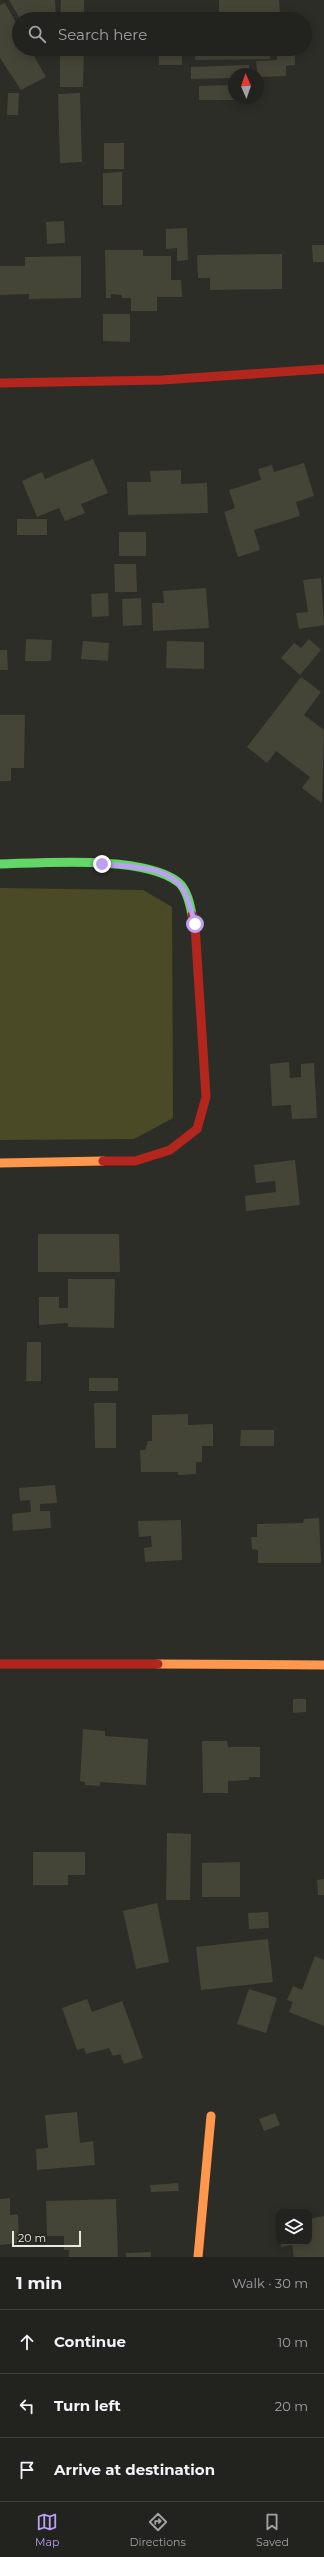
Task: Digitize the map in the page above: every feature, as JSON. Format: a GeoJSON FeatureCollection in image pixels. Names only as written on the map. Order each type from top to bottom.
{"type":"FeatureCollection","features":[{"type":"Feature","properties":{"kind":"street"},"geometry":{"type":"LineString","coordinates":[[0,384],[115,384],[243,377],[324,369]]}},
{"type":"Feature","properties":{"kind":"street"},"geometry":{"type":"LineString","coordinates":[[0,864],[102,864],[157,870],[178,882],[187,898],[195,924],[206,1097],[197,1129],[170,1150],[142,1159],[135,1161],[0,1163]]}},
{"type":"Feature","properties":{"kind":"street"},"geometry":{"type":"LineString","coordinates":[[0,1664],[324,1665]]}},
{"type":"Feature","properties":{"kind":"street"},"geometry":{"type":"LineString","coordinates":[[198,2257],[211,2116]]}},
{"type":"Feature","properties":{"kind":"green space"},"geometry":{"type":"Polygon","coordinates":[[[0,888],[143,890],[172,907],[173,1118],[134,1139],[0,1140],[0,888]]]}},
{"type":"Feature","properties":{"kind":"building"},"geometry":{"type":"Polygon","coordinates":[[[9,0],[55,0],[56,12],[16,12],[9,0]]]}},
{"type":"Feature","properties":{"kind":"building"},"geometry":{"type":"Polygon","coordinates":[[[61,0],[84,0],[84,12],[60,12],[61,0]]]}},
{"type":"Feature","properties":{"kind":"building"},"geometry":{"type":"Polygon","coordinates":[[[219,0],[279,0],[280,12],[219,12],[219,0]]]}},
{"type":"Feature","properties":{"kind":"building"},"geometry":{"type":"Polygon","coordinates":[[[5,3],[12,16],[12,56],[34,56],[46,77],[21,90],[0,58],[0,5],[5,3]]]}},
{"type":"Feature","properties":{"kind":"building"},"geometry":{"type":"Polygon","coordinates":[[[60,56],[84,56],[83,87],[60,87],[60,56]]]}},
{"type":"Feature","properties":{"kind":"building"},"geometry":{"type":"Polygon","coordinates":[[[159,56],[182,56],[182,65],[159,65],[159,56]]]}},
{"type":"Feature","properties":{"kind":"building"},"geometry":{"type":"Polygon","coordinates":[[[195,56],[270,56],[270,59],[195,60],[195,56]]]}},
{"type":"Feature","properties":{"kind":"building"},"geometry":{"type":"Polygon","coordinates":[[[277,56],[295,56],[295,65],[286,66],[286,76],[264,77],[264,68],[257,68],[256,61],[277,60],[277,56]]]}},
{"type":"Feature","properties":{"kind":"building"},"geometry":{"type":"Polygon","coordinates":[[[249,65],[249,68],[228,68],[228,78],[191,79],[191,67],[249,65]]]}},
{"type":"Feature","properties":{"kind":"building"},"geometry":{"type":"Polygon","coordinates":[[[228,85],[228,100],[199,100],[199,86],[228,85]]]}},
{"type":"Feature","properties":{"kind":"building"},"geometry":{"type":"Polygon","coordinates":[[[8,93],[19,93],[18,115],[7,115],[8,93]]]}},
{"type":"Feature","properties":{"kind":"building"},"geometry":{"type":"Polygon","coordinates":[[[80,93],[82,162],[60,163],[58,94],[80,93]]]}},
{"type":"Feature","properties":{"kind":"building"},"geometry":{"type":"Polygon","coordinates":[[[104,143],[124,143],[124,169],[104,169],[104,143]]]}},
{"type":"Feature","properties":{"kind":"building"},"geometry":{"type":"Polygon","coordinates":[[[122,172],[122,205],[103,205],[103,173],[122,172]]]}},
{"type":"Feature","properties":{"kind":"building"},"geometry":{"type":"Polygon","coordinates":[[[64,221],[65,243],[47,244],[46,222],[64,221]]]}},
{"type":"Feature","properties":{"kind":"building"},"geometry":{"type":"Polygon","coordinates":[[[187,228],[188,260],[177,261],[177,248],[166,249],[166,229],[187,228]]]}},
{"type":"Feature","properties":{"kind":"building"},"geometry":{"type":"Polygon","coordinates":[[[312,245],[324,245],[324,262],[313,262],[312,245]]]}},
{"type":"Feature","properties":{"kind":"building"},"geometry":{"type":"Polygon","coordinates":[[[105,250],[143,250],[143,256],[171,256],[171,280],[181,280],[182,297],[157,297],[157,311],[131,311],[131,298],[122,298],[122,295],[111,294],[111,298],[106,298],[105,250]]]}},
{"type":"Feature","properties":{"kind":"building"},"geometry":{"type":"Polygon","coordinates":[[[282,254],[282,289],[210,290],[210,278],[198,278],[197,255],[282,254]]]}},
{"type":"Feature","properties":{"kind":"building"},"geometry":{"type":"Polygon","coordinates":[[[81,256],[81,298],[29,299],[29,294],[0,295],[0,266],[25,266],[25,257],[81,256]]]}},
{"type":"Feature","properties":{"kind":"building"},"geometry":{"type":"Polygon","coordinates":[[[103,314],[130,314],[130,342],[103,341],[103,314]]]}},
{"type":"Feature","properties":{"kind":"building"},"geometry":{"type":"Polygon","coordinates":[[[93,459],[108,493],[81,504],[85,513],[65,521],[59,508],[37,517],[22,481],[42,472],[45,479],[93,459]]]}},
{"type":"Feature","properties":{"kind":"building"},"geometry":{"type":"Polygon","coordinates":[[[304,463],[314,496],[296,502],[300,516],[254,530],[260,550],[238,557],[224,512],[235,508],[229,490],[261,480],[258,469],[272,465],[274,472],[304,463]]]}},
{"type":"Feature","properties":{"kind":"building"},"geometry":{"type":"Polygon","coordinates":[[[181,470],[181,484],[207,483],[208,513],[128,515],[127,482],[151,482],[150,471],[181,470]]]}},
{"type":"Feature","properties":{"kind":"building"},"geometry":{"type":"Polygon","coordinates":[[[17,519],[47,519],[47,535],[17,535],[17,519]]]}},
{"type":"Feature","properties":{"kind":"building"},"geometry":{"type":"Polygon","coordinates":[[[119,532],[146,532],[146,556],[119,556],[119,532]]]}},
{"type":"Feature","properties":{"kind":"building"},"geometry":{"type":"Polygon","coordinates":[[[114,564],[136,564],[137,592],[115,592],[114,564]]]}},
{"type":"Feature","properties":{"kind":"building"},"geometry":{"type":"Polygon","coordinates":[[[321,578],[324,625],[299,629],[296,613],[308,612],[303,580],[321,578]]]}},
{"type":"Feature","properties":{"kind":"building"},"geometry":{"type":"Polygon","coordinates":[[[206,588],[209,628],[153,631],[152,603],[164,603],[163,591],[206,588]]]}},
{"type":"Feature","properties":{"kind":"building"},"geometry":{"type":"Polygon","coordinates":[[[108,593],[109,616],[92,617],[91,594],[108,593]]]}},
{"type":"Feature","properties":{"kind":"building"},"geometry":{"type":"Polygon","coordinates":[[[141,598],[142,625],[123,626],[122,599],[141,598]]]}},
{"type":"Feature","properties":{"kind":"building"},"geometry":{"type":"Polygon","coordinates":[[[26,639],[52,640],[51,661],[25,661],[26,639]]]}},
{"type":"Feature","properties":{"kind":"building"},"geometry":{"type":"Polygon","coordinates":[[[309,639],[321,650],[300,675],[281,658],[294,643],[301,648],[309,639]]]}},
{"type":"Feature","properties":{"kind":"building"},"geometry":{"type":"Polygon","coordinates":[[[83,641],[109,643],[108,661],[81,659],[83,641]]]}},
{"type":"Feature","properties":{"kind":"building"},"geometry":{"type":"Polygon","coordinates":[[[167,641],[204,642],[204,669],[166,668],[167,641]]]}},
{"type":"Feature","properties":{"kind":"building"},"geometry":{"type":"Polygon","coordinates":[[[0,650],[7,650],[8,670],[0,670],[0,650]]]}},
{"type":"Feature","properties":{"kind":"building"},"geometry":{"type":"Polygon","coordinates":[[[301,677],[321,692],[304,715],[324,730],[322,803],[302,788],[310,777],[276,751],[267,763],[247,747],[301,677]]]}},
{"type":"Feature","properties":{"kind":"building"},"geometry":{"type":"Polygon","coordinates":[[[0,715],[25,715],[24,768],[11,768],[11,781],[0,781],[0,715]]]}},
{"type":"Feature","properties":{"kind":"building"},"geometry":{"type":"Polygon","coordinates":[[[289,1062],[290,1078],[301,1077],[301,1064],[314,1063],[317,1118],[292,1119],[291,1105],[272,1106],[270,1064],[289,1062]]]}},
{"type":"Feature","properties":{"kind":"building"},"geometry":{"type":"Polygon","coordinates":[[[295,1160],[300,1205],[246,1211],[245,1196],[276,1192],[275,1181],[256,1183],[254,1165],[295,1160]]]}},
{"type":"Feature","properties":{"kind":"building"},"geometry":{"type":"Polygon","coordinates":[[[38,1234],[119,1234],[120,1272],[38,1272],[38,1234]]]}},
{"type":"Feature","properties":{"kind":"building"},"geometry":{"type":"Polygon","coordinates":[[[68,1279],[115,1279],[114,1328],[68,1327],[68,1323],[39,1325],[39,1297],[59,1297],[59,1308],[68,1308],[68,1279]]]}},
{"type":"Feature","properties":{"kind":"building"},"geometry":{"type":"Polygon","coordinates":[[[27,1342],[41,1342],[41,1381],[26,1381],[27,1342]]]}},
{"type":"Feature","properties":{"kind":"building"},"geometry":{"type":"Polygon","coordinates":[[[89,1378],[118,1378],[118,1391],[89,1391],[89,1378]]]}},
{"type":"Feature","properties":{"kind":"building"},"geometry":{"type":"Polygon","coordinates":[[[94,1403],[116,1403],[116,1448],[95,1448],[94,1403]]]}},
{"type":"Feature","properties":{"kind":"building"},"geometry":{"type":"Polygon","coordinates":[[[188,1414],[188,1425],[213,1424],[213,1446],[202,1446],[202,1462],[196,1462],[196,1474],[178,1475],[178,1472],[141,1472],[140,1450],[145,1450],[148,1441],[152,1441],[152,1415],[188,1414]]]}},
{"type":"Feature","properties":{"kind":"building"},"geometry":{"type":"Polygon","coordinates":[[[241,1430],[274,1430],[274,1446],[240,1446],[241,1430]]]}},
{"type":"Feature","properties":{"kind":"building"},"geometry":{"type":"Polygon","coordinates":[[[55,1485],[57,1503],[40,1504],[40,1511],[50,1511],[51,1528],[13,1531],[12,1514],[31,1512],[30,1500],[20,1501],[19,1488],[55,1485]]]}},
{"type":"Feature","properties":{"kind":"building"},"geometry":{"type":"Polygon","coordinates":[[[319,1518],[321,1563],[258,1563],[258,1550],[252,1549],[251,1537],[257,1537],[257,1524],[303,1523],[304,1519],[319,1518]]]}},
{"type":"Feature","properties":{"kind":"building"},"geometry":{"type":"Polygon","coordinates":[[[181,1520],[182,1560],[145,1562],[144,1548],[152,1547],[151,1536],[139,1537],[138,1521],[181,1520]]]}},
{"type":"Feature","properties":{"kind":"building"},"geometry":{"type":"Polygon","coordinates":[[[293,1699],[306,1699],[306,1712],[293,1713],[293,1699]]]}},
{"type":"Feature","properties":{"kind":"building"},"geometry":{"type":"Polygon","coordinates":[[[83,1729],[105,1731],[105,1736],[148,1739],[146,1785],[100,1782],[100,1786],[85,1785],[85,1782],[80,1781],[83,1729]]]}},
{"type":"Feature","properties":{"kind":"building"},"geometry":{"type":"Polygon","coordinates":[[[202,1741],[227,1741],[228,1747],[260,1747],[260,1777],[249,1777],[249,1780],[228,1781],[228,1793],[203,1793],[202,1741]]]}},
{"type":"Feature","properties":{"kind":"building"},"geometry":{"type":"Polygon","coordinates":[[[167,1833],[191,1834],[190,1900],[166,1900],[167,1833]]]}},
{"type":"Feature","properties":{"kind":"building"},"geometry":{"type":"Polygon","coordinates":[[[33,1852],[85,1852],[85,1875],[68,1875],[68,1885],[33,1885],[33,1852]]]}},
{"type":"Feature","properties":{"kind":"building"},"geometry":{"type":"Polygon","coordinates":[[[240,1862],[240,1897],[202,1897],[202,1863],[240,1862]]]}},
{"type":"Feature","properties":{"kind":"building"},"geometry":{"type":"Polygon","coordinates":[[[324,1879],[324,1895],[318,1895],[317,1880],[324,1879]]]}},
{"type":"Feature","properties":{"kind":"building"},"geometry":{"type":"Polygon","coordinates":[[[157,1903],[169,1962],[136,1969],[123,1911],[157,1903]]]}},
{"type":"Feature","properties":{"kind":"building"},"geometry":{"type":"Polygon","coordinates":[[[268,1912],[269,1928],[249,1929],[248,1913],[268,1912]]]}},
{"type":"Feature","properties":{"kind":"building"},"geometry":{"type":"Polygon","coordinates":[[[268,1939],[273,1982],[201,1990],[196,1947],[268,1939]]]}},
{"type":"Feature","properties":{"kind":"building"},"geometry":{"type":"Polygon","coordinates":[[[315,1956],[324,1960],[324,2026],[289,2012],[293,2002],[287,2000],[293,1986],[302,1990],[315,1956]]]}},
{"type":"Feature","properties":{"kind":"building"},"geometry":{"type":"Polygon","coordinates":[[[249,1989],[277,1998],[266,2033],[237,2024],[249,1989]]]}},
{"type":"Feature","properties":{"kind":"building"},"geometry":{"type":"Polygon","coordinates":[[[87,1999],[92,2012],[122,2001],[143,2058],[124,2064],[120,2054],[113,2056],[109,2048],[86,2054],[84,2048],[77,2050],[62,2008],[87,1999]]]}},
{"type":"Feature","properties":{"kind":"building"},"geometry":{"type":"Polygon","coordinates":[[[77,2112],[80,2143],[93,2141],[95,2165],[37,2170],[36,2149],[48,2148],[45,2115],[77,2112]]]}},
{"type":"Feature","properties":{"kind":"building"},"geometry":{"type":"Polygon","coordinates":[[[275,2113],[280,2125],[264,2131],[259,2119],[275,2113]]]}},
{"type":"Feature","properties":{"kind":"building"},"geometry":{"type":"Polygon","coordinates":[[[178,2183],[179,2191],[151,2192],[150,2185],[178,2183]]]}},
{"type":"Feature","properties":{"kind":"building"},"geometry":{"type":"Polygon","coordinates":[[[10,2198],[10,2215],[18,2214],[19,2243],[0,2245],[0,2199],[10,2198]]]}},
{"type":"Feature","properties":{"kind":"building"},"geometry":{"type":"Polygon","coordinates":[[[116,2199],[118,2257],[69,2257],[69,2250],[64,2250],[64,2236],[47,2236],[46,2201],[116,2199]]]}},
{"type":"Feature","properties":{"kind":"building"},"geometry":{"type":"Polygon","coordinates":[[[324,2216],[324,2257],[294,2257],[292,2245],[312,2245],[312,2218],[324,2216]]]}},
{"type":"Feature","properties":{"kind":"building"},"geometry":{"type":"Polygon","coordinates":[[[281,2245],[292,2245],[281,2247],[281,2245]]]}},
{"type":"Feature","properties":{"kind":"building"},"geometry":{"type":"Polygon","coordinates":[[[151,2252],[151,2257],[126,2257],[126,2253],[151,2252]]]}},
{"type":"Feature","properties":{"kind":"traffic: fast"},"geometry":{"type":"LineString","coordinates":[[0,864],[92,862],[118,864],[162,873],[178,882],[184,889],[192,915]]}},
{"type":"Feature","properties":{"kind":"traffic: slow"},"geometry":{"type":"LineString","coordinates":[[0,1163],[103,1161]]}},
{"type":"Feature","properties":{"kind":"traffic: slow"},"geometry":{"type":"LineString","coordinates":[[158,1664],[324,1665]]}},
{"type":"Feature","properties":{"kind":"traffic: slow"},"geometry":{"type":"LineString","coordinates":[[198,2257],[211,2116]]}},
{"type":"Feature","properties":{"kind":"traffic: jam"},"geometry":{"type":"LineString","coordinates":[[0,383],[162,380],[324,369]]}},
{"type":"Feature","properties":{"kind":"traffic: jam"},"geometry":{"type":"LineString","coordinates":[[103,1161],[135,1161],[170,1150],[197,1129],[206,1097],[195,925],[192,915]]}},
{"type":"Feature","properties":{"kind":"traffic: jam"},"geometry":{"type":"LineString","coordinates":[[0,1664],[158,1664]]}},
{"type":"Feature","properties":{"kind":"route"},"geometry":{"type":"LineString","coordinates":[[102,864],[157,870],[178,882],[187,898],[195,924]]}}]}
